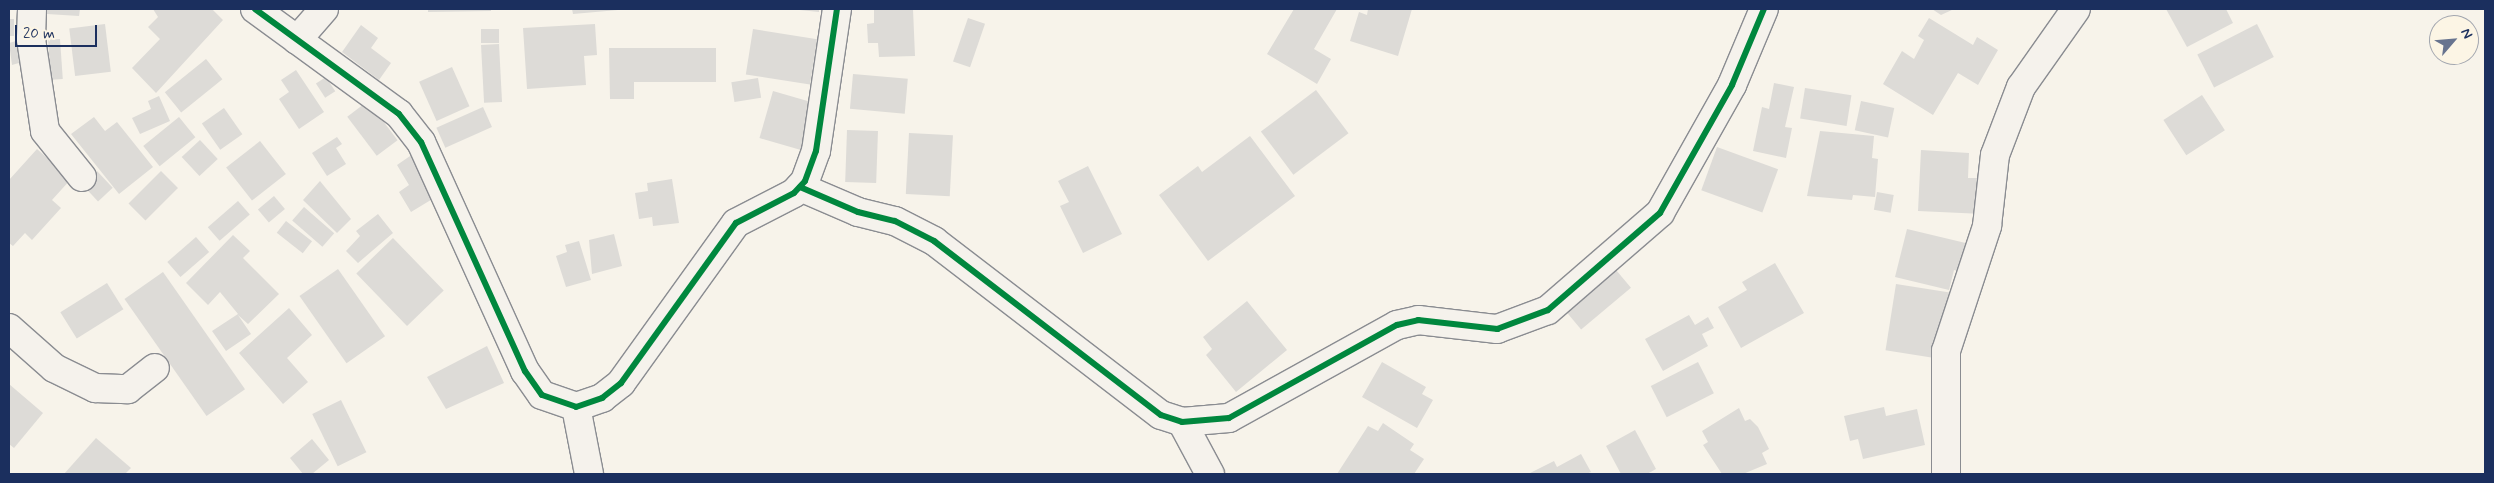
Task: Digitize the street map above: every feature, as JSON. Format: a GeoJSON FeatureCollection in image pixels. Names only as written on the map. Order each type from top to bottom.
{"type":"FeatureCollection","features":[{"type":"Feature","properties":{"kind":"street"},"geometry":{"type":"LineString","coordinates":[[32,9],[31,39],[45,131],[82,177]]}},
{"type":"Feature","properties":{"kind":"street"},"geometry":{"type":"LineString","coordinates":[[255,9],[399,114],[421,142],[525,371],[542,395],[576,407],[602,398],[621,383],[736,223],[800,188],[816,151],[837,9]]}},
{"type":"Feature","properties":{"kind":"street"},"geometry":{"type":"LineString","coordinates":[[297,40],[324,9]]}},
{"type":"Feature","properties":{"kind":"street"},"geometry":{"type":"LineString","coordinates":[[800,188],[858,212],[895,221],[934,240],[1161,415],[1182,422],[1229,418],[1397,324],[1418,320],[1497,330],[1548,310],[1660,213],[1732,85],[1764,9]]}},
{"type":"Feature","properties":{"kind":"street"},"geometry":{"type":"LineString","coordinates":[[1946,474],[1946,351],[1987,226],[1995,155],[2021,87],[2076,9]]}},
{"type":"Feature","properties":{"kind":"street"},"geometry":{"type":"LineString","coordinates":[[9,328],[54,368],[95,388],[128,388],[156,368]]}},
{"type":"Feature","properties":{"kind":"street"},"geometry":{"type":"LineString","coordinates":[[576,407],[590,474]]}},
{"type":"Feature","properties":{"kind":"street"},"geometry":{"type":"LineString","coordinates":[[1182,422],[1210,474]]}},
{"type":"Feature","properties":{"kind":"building"},"geometry":{"type":"Polygon","coordinates":[[[47,9],[80,9],[79,16],[47,14],[47,9]]]}},
{"type":"Feature","properties":{"kind":"building"},"geometry":{"type":"Polygon","coordinates":[[[153,9],[212,9],[223,20],[156,93],[132,68],[160,39],[148,27],[158,17],[153,9]]]}},
{"type":"Feature","properties":{"kind":"building"},"geometry":{"type":"Polygon","coordinates":[[[428,9],[491,9],[491,11],[428,12],[428,9]]]}},
{"type":"Feature","properties":{"kind":"building"},"geometry":{"type":"Polygon","coordinates":[[[572,9],[617,9],[618,10],[573,14],[572,9]]]}},
{"type":"Feature","properties":{"kind":"building"},"geometry":{"type":"Polygon","coordinates":[[[790,9],[819,9],[819,12],[790,9]]]}},
{"type":"Feature","properties":{"kind":"building"},"geometry":{"type":"Polygon","coordinates":[[[874,9],[913,9],[915,56],[879,57],[878,43],[868,43],[867,24],[874,23],[874,9]]]}},
{"type":"Feature","properties":{"kind":"building"},"geometry":{"type":"Polygon","coordinates":[[[1294,9],[1337,9],[1314,49],[1331,59],[1317,84],[1267,54],[1294,9]]]}},
{"type":"Feature","properties":{"kind":"building"},"geometry":{"type":"Polygon","coordinates":[[[1368,9],[1412,9],[1398,56],[1350,41],[1359,12],[1367,15],[1368,9]]]}},
{"type":"Feature","properties":{"kind":"building"},"geometry":{"type":"Polygon","coordinates":[[[1932,9],[1954,9],[1941,15],[1932,9]]]}},
{"type":"Feature","properties":{"kind":"building"},"geometry":{"type":"Polygon","coordinates":[[[2166,9],[2226,9],[2233,23],[2187,47],[2166,9]]]}},
{"type":"Feature","properties":{"kind":"building"},"geometry":{"type":"Polygon","coordinates":[[[968,18],[985,24],[970,67],[953,61],[968,18]]]}},
{"type":"Feature","properties":{"kind":"building"},"geometry":{"type":"Polygon","coordinates":[[[1929,18],[1973,45],[1977,37],[1998,50],[1978,85],[1958,73],[1933,115],[1883,84],[1902,51],[1914,59],[1924,40],[1918,36],[1929,18]]]}},
{"type":"Feature","properties":{"kind":"building"},"geometry":{"type":"Polygon","coordinates":[[[9,19],[14,19],[14,36],[9,36],[9,19]]]}},
{"type":"Feature","properties":{"kind":"building"},"geometry":{"type":"Polygon","coordinates":[[[105,24],[111,72],[75,76],[69,28],[105,24]]]}},
{"type":"Feature","properties":{"kind":"building"},"geometry":{"type":"Polygon","coordinates":[[[595,24],[597,55],[584,56],[586,85],[527,89],[523,28],[595,24]]]}},
{"type":"Feature","properties":{"kind":"building"},"geometry":{"type":"Polygon","coordinates":[[[2257,24],[2274,57],[2214,87],[2197,54],[2257,24]]]}},
{"type":"Feature","properties":{"kind":"building"},"geometry":{"type":"Polygon","coordinates":[[[361,25],[378,38],[371,48],[391,63],[379,80],[342,52],[361,25]]]}},
{"type":"Feature","properties":{"kind":"building"},"geometry":{"type":"Polygon","coordinates":[[[481,29],[499,29],[499,43],[481,43],[481,29]]]}},
{"type":"Feature","properties":{"kind":"building"},"geometry":{"type":"Polygon","coordinates":[[[753,29],[817,39],[810,85],[746,74],[753,29]]]}},
{"type":"Feature","properties":{"kind":"building"},"geometry":{"type":"Polygon","coordinates":[[[23,39],[29,60],[12,65],[9,43],[23,39]]]}},
{"type":"Feature","properties":{"kind":"building"},"geometry":{"type":"Polygon","coordinates":[[[60,39],[63,79],[51,80],[48,40],[60,39]]]}},
{"type":"Feature","properties":{"kind":"building"},"geometry":{"type":"Polygon","coordinates":[[[499,44],[502,102],[484,103],[481,45],[499,44]]]}},
{"type":"Feature","properties":{"kind":"building"},"geometry":{"type":"Polygon","coordinates":[[[609,48],[716,48],[716,82],[634,82],[634,99],[610,99],[609,48]]]}},
{"type":"Feature","properties":{"kind":"building"},"geometry":{"type":"Polygon","coordinates":[[[206,59],[222,79],[181,113],[165,92],[206,59]]]}},
{"type":"Feature","properties":{"kind":"building"},"geometry":{"type":"Polygon","coordinates":[[[452,67],[469,106],[437,121],[419,82],[452,67]]]}},
{"type":"Feature","properties":{"kind":"building"},"geometry":{"type":"Polygon","coordinates":[[[296,70],[324,112],[299,129],[279,99],[289,92],[281,80],[296,70]]]}},
{"type":"Feature","properties":{"kind":"building"},"geometry":{"type":"Polygon","coordinates":[[[853,74],[908,79],[905,114],[850,109],[853,74]]]}},
{"type":"Feature","properties":{"kind":"building"},"geometry":{"type":"Polygon","coordinates":[[[326,77],[335,91],[325,98],[316,84],[326,77]]]}},
{"type":"Feature","properties":{"kind":"building"},"geometry":{"type":"Polygon","coordinates":[[[758,78],[761,98],[734,102],[731,82],[758,78]]]}},
{"type":"Feature","properties":{"kind":"building"},"geometry":{"type":"Polygon","coordinates":[[[1774,83],[1794,87],[1785,127],[1792,128],[1786,158],[1753,151],[1762,107],[1769,109],[1774,83]]]}},
{"type":"Feature","properties":{"kind":"building"},"geometry":{"type":"Polygon","coordinates":[[[1805,88],[1851,95],[1847,126],[1800,119],[1805,88]]]}},
{"type":"Feature","properties":{"kind":"building"},"geometry":{"type":"Polygon","coordinates":[[[1316,90],[1348,133],[1293,175],[1261,132],[1316,90]]]}},
{"type":"Feature","properties":{"kind":"building"},"geometry":{"type":"Polygon","coordinates":[[[773,91],[815,103],[802,150],[759,138],[773,91]]]}},
{"type":"Feature","properties":{"kind":"building"},"geometry":{"type":"Polygon","coordinates":[[[2202,95],[2225,130],[2186,155],[2163,120],[2202,95]]]}},
{"type":"Feature","properties":{"kind":"building"},"geometry":{"type":"Polygon","coordinates":[[[159,96],[170,121],[140,134],[132,118],[151,109],[148,101],[159,96]]]}},
{"type":"Feature","properties":{"kind":"building"},"geometry":{"type":"Polygon","coordinates":[[[368,101],[397,140],[377,156],[347,117],[368,101]]]}},
{"type":"Feature","properties":{"kind":"building"},"geometry":{"type":"Polygon","coordinates":[[[1861,101],[1894,108],[1888,137],[1855,130],[1861,101]]]}},
{"type":"Feature","properties":{"kind":"building"},"geometry":{"type":"Polygon","coordinates":[[[483,107],[492,127],[445,148],[436,128],[483,107]]]}},
{"type":"Feature","properties":{"kind":"building"},"geometry":{"type":"Polygon","coordinates":[[[224,108],[242,134],[220,150],[202,123],[224,108]]]}},
{"type":"Feature","properties":{"kind":"building"},"geometry":{"type":"Polygon","coordinates":[[[94,117],[105,131],[117,122],[153,167],[119,194],[71,134],[94,117]]]}},
{"type":"Feature","properties":{"kind":"building"},"geometry":{"type":"Polygon","coordinates":[[[179,117],[195,137],[160,166],[143,146],[179,117]]]}},
{"type":"Feature","properties":{"kind":"building"},"geometry":{"type":"Polygon","coordinates":[[[847,130],[878,131],[876,183],[845,182],[847,130]]]}},
{"type":"Feature","properties":{"kind":"building"},"geometry":{"type":"Polygon","coordinates":[[[1820,131],[1874,136],[1872,158],[1878,159],[1875,197],[1853,195],[1852,200],[1807,196],[1820,131]]]}},
{"type":"Feature","properties":{"kind":"building"},"geometry":{"type":"Polygon","coordinates":[[[909,133],[953,135],[950,196],[906,194],[909,133]]]}},
{"type":"Feature","properties":{"kind":"building"},"geometry":{"type":"Polygon","coordinates":[[[1250,136],[1295,196],[1208,261],[1159,195],[1198,166],[1202,172],[1250,136]]]}},
{"type":"Feature","properties":{"kind":"building"},"geometry":{"type":"Polygon","coordinates":[[[337,137],[342,144],[336,148],[346,164],[327,176],[312,153],[337,137]]]}},
{"type":"Feature","properties":{"kind":"building"},"geometry":{"type":"Polygon","coordinates":[[[200,140],[218,159],[199,176],[182,157],[200,140]]]}},
{"type":"Feature","properties":{"kind":"building"},"geometry":{"type":"Polygon","coordinates":[[[260,141],[286,174],[252,201],[226,167],[260,141]]]}},
{"type":"Feature","properties":{"kind":"building"},"geometry":{"type":"Polygon","coordinates":[[[1717,147],[1778,169],[1762,212],[1701,190],[1717,147]]]}},
{"type":"Feature","properties":{"kind":"building"},"geometry":{"type":"Polygon","coordinates":[[[37,149],[71,179],[52,200],[61,208],[32,240],[25,233],[13,246],[9,243],[9,180],[37,149]]]}},
{"type":"Feature","properties":{"kind":"building"},"geometry":{"type":"Polygon","coordinates":[[[1921,150],[1969,153],[1968,178],[1985,178],[1983,214],[1918,211],[1921,150]]]}},
{"type":"Feature","properties":{"kind":"building"},"geometry":{"type":"Polygon","coordinates":[[[413,154],[439,195],[411,212],[399,192],[409,185],[397,165],[413,154]]]}},
{"type":"Feature","properties":{"kind":"building"},"geometry":{"type":"Polygon","coordinates":[[[1088,166],[1122,234],[1083,253],[1060,206],[1069,202],[1058,181],[1088,166]]]}},
{"type":"Feature","properties":{"kind":"building"},"geometry":{"type":"Polygon","coordinates":[[[97,171],[113,188],[98,201],[82,185],[97,171]]]}},
{"type":"Feature","properties":{"kind":"building"},"geometry":{"type":"Polygon","coordinates":[[[161,171],[178,188],[145,220],[128,204],[161,171]]]}},
{"type":"Feature","properties":{"kind":"building"},"geometry":{"type":"Polygon","coordinates":[[[672,179],[679,223],[653,226],[652,217],[639,219],[635,193],[648,191],[647,183],[672,179]]]}},
{"type":"Feature","properties":{"kind":"building"},"geometry":{"type":"Polygon","coordinates":[[[320,181],[351,219],[337,233],[303,200],[320,181]]]}},
{"type":"Feature","properties":{"kind":"building"},"geometry":{"type":"Polygon","coordinates":[[[1877,192],[1894,195],[1891,213],[1874,210],[1877,192]]]}},
{"type":"Feature","properties":{"kind":"building"},"geometry":{"type":"Polygon","coordinates":[[[274,196],[285,209],[269,223],[258,209],[274,196]]]}},
{"type":"Feature","properties":{"kind":"building"},"geometry":{"type":"Polygon","coordinates":[[[238,201],[250,215],[220,241],[208,227],[238,201]]]}},
{"type":"Feature","properties":{"kind":"building"},"geometry":{"type":"Polygon","coordinates":[[[304,207],[334,233],[322,247],[292,221],[304,207]]]}},
{"type":"Feature","properties":{"kind":"building"},"geometry":{"type":"Polygon","coordinates":[[[378,214],[393,233],[358,263],[346,251],[360,236],[356,231],[378,214]]]}},
{"type":"Feature","properties":{"kind":"building"},"geometry":{"type":"Polygon","coordinates":[[[286,221],[312,241],[303,253],[277,233],[286,221]]]}},
{"type":"Feature","properties":{"kind":"building"},"geometry":{"type":"Polygon","coordinates":[[[1907,229],[1974,245],[1967,273],[1954,270],[1949,290],[1895,277],[1907,229]]]}},
{"type":"Feature","properties":{"kind":"building"},"geometry":{"type":"Polygon","coordinates":[[[614,234],[622,266],[592,274],[589,240],[614,234]]]}},
{"type":"Feature","properties":{"kind":"building"},"geometry":{"type":"Polygon","coordinates":[[[233,235],[250,251],[243,258],[279,294],[248,324],[238,315],[251,334],[226,351],[212,331],[238,314],[220,292],[208,305],[186,283],[233,235]]]}},
{"type":"Feature","properties":{"kind":"building"},"geometry":{"type":"Polygon","coordinates":[[[196,237],[209,252],[180,277],[167,262],[196,237]]]}},
{"type":"Feature","properties":{"kind":"building"},"geometry":{"type":"Polygon","coordinates":[[[393,238],[444,291],[407,326],[356,273],[393,238]]]}},
{"type":"Feature","properties":{"kind":"building"},"geometry":{"type":"Polygon","coordinates":[[[579,241],[591,280],[566,287],[556,256],[567,252],[565,245],[579,241]]]}},
{"type":"Feature","properties":{"kind":"building"},"geometry":{"type":"Polygon","coordinates":[[[1775,263],[1804,313],[1741,348],[1718,307],[1747,290],[1742,282],[1775,263]]]}},
{"type":"Feature","properties":{"kind":"building"},"geometry":{"type":"Polygon","coordinates":[[[1611,264],[1631,288],[1581,330],[1561,306],[1611,264]]]}},
{"type":"Feature","properties":{"kind":"building"},"geometry":{"type":"Polygon","coordinates":[[[338,269],[385,336],[347,363],[299,296],[338,269]]]}},
{"type":"Feature","properties":{"kind":"building"},"geometry":{"type":"Polygon","coordinates":[[[163,272],[245,389],[207,416],[124,299],[163,272]]]}},
{"type":"Feature","properties":{"kind":"building"},"geometry":{"type":"Polygon","coordinates":[[[107,283],[123,309],[77,338],[60,312],[107,283]]]}},
{"type":"Feature","properties":{"kind":"building"},"geometry":{"type":"Polygon","coordinates":[[[1896,284],[1951,293],[1941,359],[1886,350],[1896,284]]]}},
{"type":"Feature","properties":{"kind":"building"},"geometry":{"type":"Polygon","coordinates":[[[1247,301],[1287,350],[1236,392],[1206,355],[1212,349],[1203,337],[1247,301]]]}},
{"type":"Feature","properties":{"kind":"building"},"geometry":{"type":"Polygon","coordinates":[[[289,308],[312,335],[287,358],[308,382],[283,404],[239,353],[289,308]]]}},
{"type":"Feature","properties":{"kind":"building"},"geometry":{"type":"Polygon","coordinates":[[[1689,315],[1695,325],[1708,317],[1714,328],[1702,334],[1708,346],[1663,371],[1645,339],[1689,315]]]}},
{"type":"Feature","properties":{"kind":"building"},"geometry":{"type":"Polygon","coordinates":[[[487,346],[504,383],[446,409],[427,377],[487,346]]]}},
{"type":"Feature","properties":{"kind":"building"},"geometry":{"type":"Polygon","coordinates":[[[1382,362],[1426,387],[1422,394],[1433,400],[1417,428],[1362,397],[1382,362]]]}},
{"type":"Feature","properties":{"kind":"building"},"geometry":{"type":"Polygon","coordinates":[[[1698,362],[1714,393],[1667,417],[1651,386],[1698,362]]]}},
{"type":"Feature","properties":{"kind":"building"},"geometry":{"type":"Polygon","coordinates":[[[9,384],[43,413],[14,448],[9,444],[9,384]]]}},
{"type":"Feature","properties":{"kind":"building"},"geometry":{"type":"Polygon","coordinates":[[[341,400],[366,452],[338,466],[312,414],[341,400]]]}},
{"type":"Feature","properties":{"kind":"building"},"geometry":{"type":"Polygon","coordinates":[[[1884,407],[1886,416],[1917,409],[1925,445],[1863,459],[1858,439],[1850,441],[1844,416],[1884,407]]]}},
{"type":"Feature","properties":{"kind":"building"},"geometry":{"type":"Polygon","coordinates":[[[1739,408],[1745,421],[1750,419],[1758,427],[1769,449],[1762,453],[1767,464],[1743,474],[1722,474],[1703,445],[1708,442],[1702,431],[1739,408]]]}},
{"type":"Feature","properties":{"kind":"building"},"geometry":{"type":"Polygon","coordinates":[[[1383,423],[1414,444],[1410,450],[1424,459],[1414,474],[1337,474],[1368,426],[1378,431],[1383,423]]]}},
{"type":"Feature","properties":{"kind":"building"},"geometry":{"type":"Polygon","coordinates":[[[1635,430],[1656,469],[1647,474],[1621,474],[1606,446],[1635,430]]]}},
{"type":"Feature","properties":{"kind":"building"},"geometry":{"type":"Polygon","coordinates":[[[96,438],[131,468],[125,474],[64,474],[96,438]]]}},
{"type":"Feature","properties":{"kind":"building"},"geometry":{"type":"Polygon","coordinates":[[[312,439],[329,460],[312,474],[303,474],[290,458],[312,439]]]}},
{"type":"Feature","properties":{"kind":"building"},"geometry":{"type":"Polygon","coordinates":[[[1581,454],[1591,472],[1586,474],[1528,474],[1554,461],[1557,467],[1581,454]]]}},
{"type":"Feature","properties":{"kind":"cycle path"},"geometry":{"type":"LineString","coordinates":[[255,9],[399,114],[421,142],[525,371],[542,395],[576,407],[602,398],[621,383],[736,223],[794,193],[805,181],[816,151],[837,9]]}},
{"type":"Feature","properties":{"kind":"cycle path"},"geometry":{"type":"LineString","coordinates":[[800,187],[858,212],[895,221],[934,241],[1161,415],[1182,422],[1229,418],[1397,325],[1418,320],[1497,329],[1548,310],[1660,213],[1732,85],[1764,9]]}}]}
